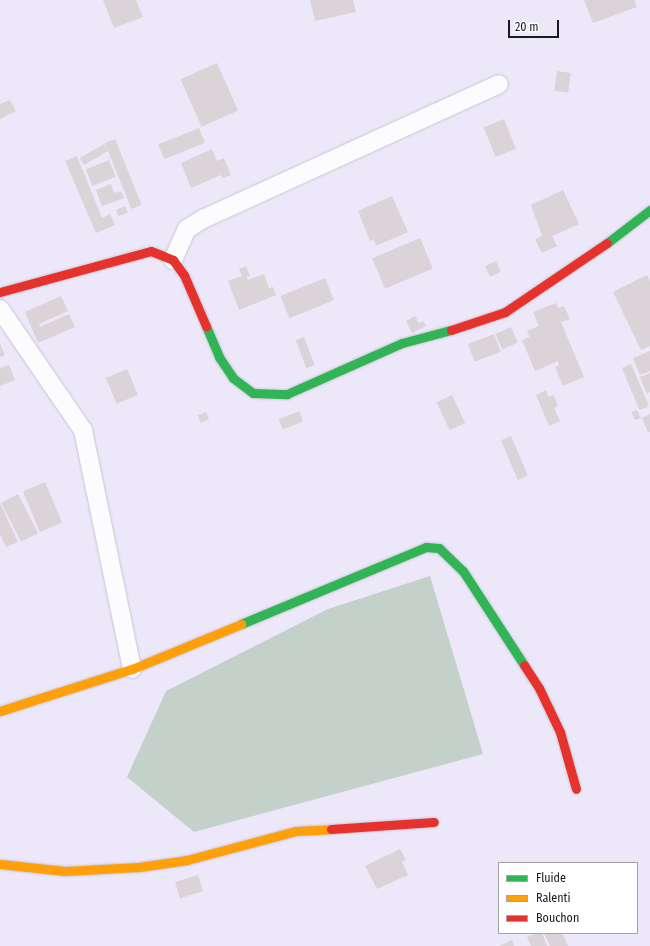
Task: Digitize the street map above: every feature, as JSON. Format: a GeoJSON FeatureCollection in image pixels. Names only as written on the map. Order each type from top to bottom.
{"type":"FeatureCollection","features":[{"type":"Feature","properties":{"kind":"street"},"geometry":{"type":"LineString","coordinates":[[173,260],[187,229],[203,219],[499,84]]}},
{"type":"Feature","properties":{"kind":"street"},"geometry":{"type":"LineString","coordinates":[[0,292],[137,253],[151,251],[163,254],[173,260],[184,275],[219,357],[233,378],[253,393],[287,394],[402,343],[486,320],[505,312],[602,247],[650,210]]}},
{"type":"Feature","properties":{"kind":"street"},"geometry":{"type":"LineString","coordinates":[[0,309],[83,430],[132,669]]}},
{"type":"Feature","properties":{"kind":"street"},"geometry":{"type":"LineString","coordinates":[[0,711],[132,669],[426,547],[439,548],[463,571],[539,688],[560,732],[576,789]]}},
{"type":"Feature","properties":{"kind":"street"},"geometry":{"type":"LineString","coordinates":[[0,864],[29,869],[65,871],[139,867],[187,860],[296,832],[434,822]]}},
{"type":"Feature","properties":{"kind":"shaded area"},"geometry":{"type":"Polygon","coordinates":[[[430,576],[483,754],[194,832],[127,777],[166,691],[328,609],[430,576]]]}},
{"type":"Feature","properties":{"kind":"building"},"geometry":{"type":"Polygon","coordinates":[[[103,0],[136,0],[143,17],[114,28],[103,0]]]}},
{"type":"Feature","properties":{"kind":"building"},"geometry":{"type":"Polygon","coordinates":[[[310,0],[353,0],[356,12],[315,21],[310,0]]]}},
{"type":"Feature","properties":{"kind":"building"},"geometry":{"type":"Polygon","coordinates":[[[584,0],[634,0],[637,7],[593,23],[584,0]]]}},
{"type":"Feature","properties":{"kind":"building"},"geometry":{"type":"Polygon","coordinates":[[[217,63],[238,111],[202,127],[180,79],[217,63]]]}},
{"type":"Feature","properties":{"kind":"building"},"geometry":{"type":"Polygon","coordinates":[[[557,71],[571,73],[568,93],[554,91],[557,71]]]}},
{"type":"Feature","properties":{"kind":"building"},"geometry":{"type":"Polygon","coordinates":[[[10,100],[16,111],[0,119],[0,104],[10,100]]]}},
{"type":"Feature","properties":{"kind":"building"},"geometry":{"type":"Polygon","coordinates":[[[504,119],[516,149],[496,157],[484,127],[504,119]]]}},
{"type":"Feature","properties":{"kind":"building"},"geometry":{"type":"Polygon","coordinates":[[[199,128],[205,143],[164,159],[158,144],[199,128]]]}},
{"type":"Feature","properties":{"kind":"building"},"geometry":{"type":"Polygon","coordinates":[[[115,139],[142,205],[131,209],[105,143],[115,139]]]}},
{"type":"Feature","properties":{"kind":"building"},"geometry":{"type":"Polygon","coordinates":[[[104,144],[108,151],[84,165],[80,158],[104,144]]]}},
{"type":"Feature","properties":{"kind":"building"},"geometry":{"type":"Polygon","coordinates":[[[212,149],[217,161],[224,158],[231,175],[223,178],[221,175],[191,188],[181,163],[212,149]]]}},
{"type":"Feature","properties":{"kind":"building"},"geometry":{"type":"Polygon","coordinates":[[[77,156],[102,218],[110,214],[115,225],[96,233],[65,161],[77,156]]]}},
{"type":"Feature","properties":{"kind":"building"},"geometry":{"type":"Polygon","coordinates":[[[109,160],[116,177],[93,186],[86,169],[109,160]]]}},
{"type":"Feature","properties":{"kind":"building"},"geometry":{"type":"Polygon","coordinates":[[[111,184],[114,193],[121,191],[124,198],[102,206],[96,190],[111,184]]]}},
{"type":"Feature","properties":{"kind":"building"},"geometry":{"type":"Polygon","coordinates":[[[563,190],[579,224],[552,236],[557,246],[542,253],[535,239],[542,236],[531,205],[563,190]]]}},
{"type":"Feature","properties":{"kind":"building"},"geometry":{"type":"Polygon","coordinates":[[[392,196],[408,232],[376,246],[374,240],[370,241],[358,211],[392,196]]]}},
{"type":"Feature","properties":{"kind":"building"},"geometry":{"type":"Polygon","coordinates":[[[125,206],[128,213],[118,216],[116,210],[125,206]]]}},
{"type":"Feature","properties":{"kind":"building"},"geometry":{"type":"Polygon","coordinates":[[[420,238],[433,268],[385,289],[372,258],[420,238]]]}},
{"type":"Feature","properties":{"kind":"building"},"geometry":{"type":"Polygon","coordinates":[[[496,261],[501,272],[490,277],[485,266],[496,261]]]}},
{"type":"Feature","properties":{"kind":"building"},"geometry":{"type":"Polygon","coordinates":[[[246,266],[250,276],[246,277],[248,280],[264,274],[269,288],[273,287],[276,295],[239,310],[228,281],[242,276],[239,269],[246,266]]]}},
{"type":"Feature","properties":{"kind":"building"},"geometry":{"type":"Polygon","coordinates":[[[647,275],[650,281],[650,346],[641,350],[613,292],[647,275]]]}},
{"type":"Feature","properties":{"kind":"building"},"geometry":{"type":"Polygon","coordinates":[[[325,278],[334,300],[289,318],[280,296],[325,278]]]}},
{"type":"Feature","properties":{"kind":"building"},"geometry":{"type":"Polygon","coordinates":[[[61,296],[68,311],[39,324],[40,327],[69,314],[75,327],[38,343],[25,312],[61,296]]]}},
{"type":"Feature","properties":{"kind":"building"},"geometry":{"type":"Polygon","coordinates":[[[556,303],[558,308],[564,306],[570,319],[561,322],[584,377],[563,386],[555,367],[559,365],[558,361],[535,371],[522,340],[530,337],[527,331],[539,326],[533,312],[556,303]]]}},
{"type":"Feature","properties":{"kind":"building"},"geometry":{"type":"Polygon","coordinates":[[[415,316],[419,323],[424,321],[426,326],[412,333],[406,321],[415,316]]]}},
{"type":"Feature","properties":{"kind":"building"},"geometry":{"type":"Polygon","coordinates":[[[511,327],[518,343],[502,349],[495,334],[511,327]]]}},
{"type":"Feature","properties":{"kind":"building"},"geometry":{"type":"Polygon","coordinates":[[[494,334],[501,352],[475,362],[468,344],[494,334]]]}},
{"type":"Feature","properties":{"kind":"building"},"geometry":{"type":"Polygon","coordinates":[[[304,337],[315,365],[306,368],[296,340],[304,337]]]}},
{"type":"Feature","properties":{"kind":"building"},"geometry":{"type":"Polygon","coordinates":[[[0,344],[5,355],[0,357],[0,344]]]}},
{"type":"Feature","properties":{"kind":"building"},"geometry":{"type":"Polygon","coordinates":[[[650,351],[650,371],[640,375],[633,358],[650,351]]]}},
{"type":"Feature","properties":{"kind":"building"},"geometry":{"type":"Polygon","coordinates":[[[631,364],[649,406],[640,410],[622,368],[631,364]]]}},
{"type":"Feature","properties":{"kind":"building"},"geometry":{"type":"Polygon","coordinates":[[[9,365],[15,380],[0,386],[0,368],[9,365]]]}},
{"type":"Feature","properties":{"kind":"building"},"geometry":{"type":"Polygon","coordinates":[[[127,369],[138,395],[117,404],[106,378],[127,369]]]}},
{"type":"Feature","properties":{"kind":"building"},"geometry":{"type":"Polygon","coordinates":[[[650,373],[650,392],[647,394],[640,377],[650,373]]]}},
{"type":"Feature","properties":{"kind":"building"},"geometry":{"type":"Polygon","coordinates":[[[546,390],[549,397],[554,395],[558,406],[554,408],[560,421],[549,426],[536,395],[546,390]]]}},
{"type":"Feature","properties":{"kind":"building"},"geometry":{"type":"Polygon","coordinates":[[[452,395],[465,423],[450,430],[437,402],[452,395]]]}},
{"type":"Feature","properties":{"kind":"building"},"geometry":{"type":"Polygon","coordinates":[[[637,410],[641,418],[635,420],[631,412],[637,410]]]}},
{"type":"Feature","properties":{"kind":"building"},"geometry":{"type":"Polygon","coordinates":[[[299,411],[303,421],[283,429],[279,419],[299,411]]]}},
{"type":"Feature","properties":{"kind":"building"},"geometry":{"type":"Polygon","coordinates":[[[206,412],[209,419],[201,423],[198,416],[206,412]]]}},
{"type":"Feature","properties":{"kind":"building"},"geometry":{"type":"Polygon","coordinates":[[[650,414],[650,432],[648,432],[642,418],[650,414]]]}},
{"type":"Feature","properties":{"kind":"building"},"geometry":{"type":"Polygon","coordinates":[[[511,436],[528,476],[518,480],[501,440],[511,436]]]}},
{"type":"Feature","properties":{"kind":"building"},"geometry":{"type":"Polygon","coordinates":[[[45,482],[62,523],[40,532],[23,491],[45,482]]]}},
{"type":"Feature","properties":{"kind":"building"},"geometry":{"type":"Polygon","coordinates":[[[18,494],[38,533],[21,542],[1,503],[18,494]]]}},
{"type":"Feature","properties":{"kind":"building"},"geometry":{"type":"Polygon","coordinates":[[[0,503],[18,542],[6,547],[0,534],[0,503]]]}},
{"type":"Feature","properties":{"kind":"building"},"geometry":{"type":"Polygon","coordinates":[[[400,849],[406,860],[402,862],[408,875],[377,889],[365,866],[400,849]]]}},
{"type":"Feature","properties":{"kind":"building"},"geometry":{"type":"Polygon","coordinates":[[[198,875],[203,891],[180,898],[175,882],[198,875]]]}},
{"type":"Feature","properties":{"kind":"building"},"geometry":{"type":"Polygon","coordinates":[[[534,934],[542,934],[547,946],[531,946],[527,937],[534,934]]]}},
{"type":"Feature","properties":{"kind":"building"},"geometry":{"type":"Polygon","coordinates":[[[544,934],[562,934],[568,946],[550,946],[544,934]]]}},
{"type":"Feature","properties":{"kind":"building"},"geometry":{"type":"Polygon","coordinates":[[[512,940],[514,946],[499,946],[512,940]]]}},
{"type":"Feature","properties":{"kind":"traffic: fast"},"geometry":{"type":"LineString","coordinates":[[607,243],[650,210]]}},
{"type":"Feature","properties":{"kind":"traffic: fast"},"geometry":{"type":"LineString","coordinates":[[206,326],[219,357],[233,378],[253,393],[287,394],[402,343],[451,330]]}},
{"type":"Feature","properties":{"kind":"traffic: fast"},"geometry":{"type":"LineString","coordinates":[[241,624],[426,547],[439,548],[463,571],[524,665]]}},
{"type":"Feature","properties":{"kind":"traffic: slow"},"geometry":{"type":"LineString","coordinates":[[0,711],[132,669],[241,624]]}},
{"type":"Feature","properties":{"kind":"traffic: slow"},"geometry":{"type":"LineString","coordinates":[[0,864],[65,871],[139,867],[187,860],[296,831],[331,829]]}},
{"type":"Feature","properties":{"kind":"traffic: jam"},"geometry":{"type":"LineString","coordinates":[[451,330],[505,312],[607,243]]}},
{"type":"Feature","properties":{"kind":"traffic: jam"},"geometry":{"type":"LineString","coordinates":[[0,292],[151,251],[173,260],[184,275],[206,326]]}},
{"type":"Feature","properties":{"kind":"traffic: jam"},"geometry":{"type":"LineString","coordinates":[[524,665],[539,688],[560,732],[576,789]]}},
{"type":"Feature","properties":{"kind":"traffic: jam"},"geometry":{"type":"LineString","coordinates":[[331,829],[434,822]]}}]}
